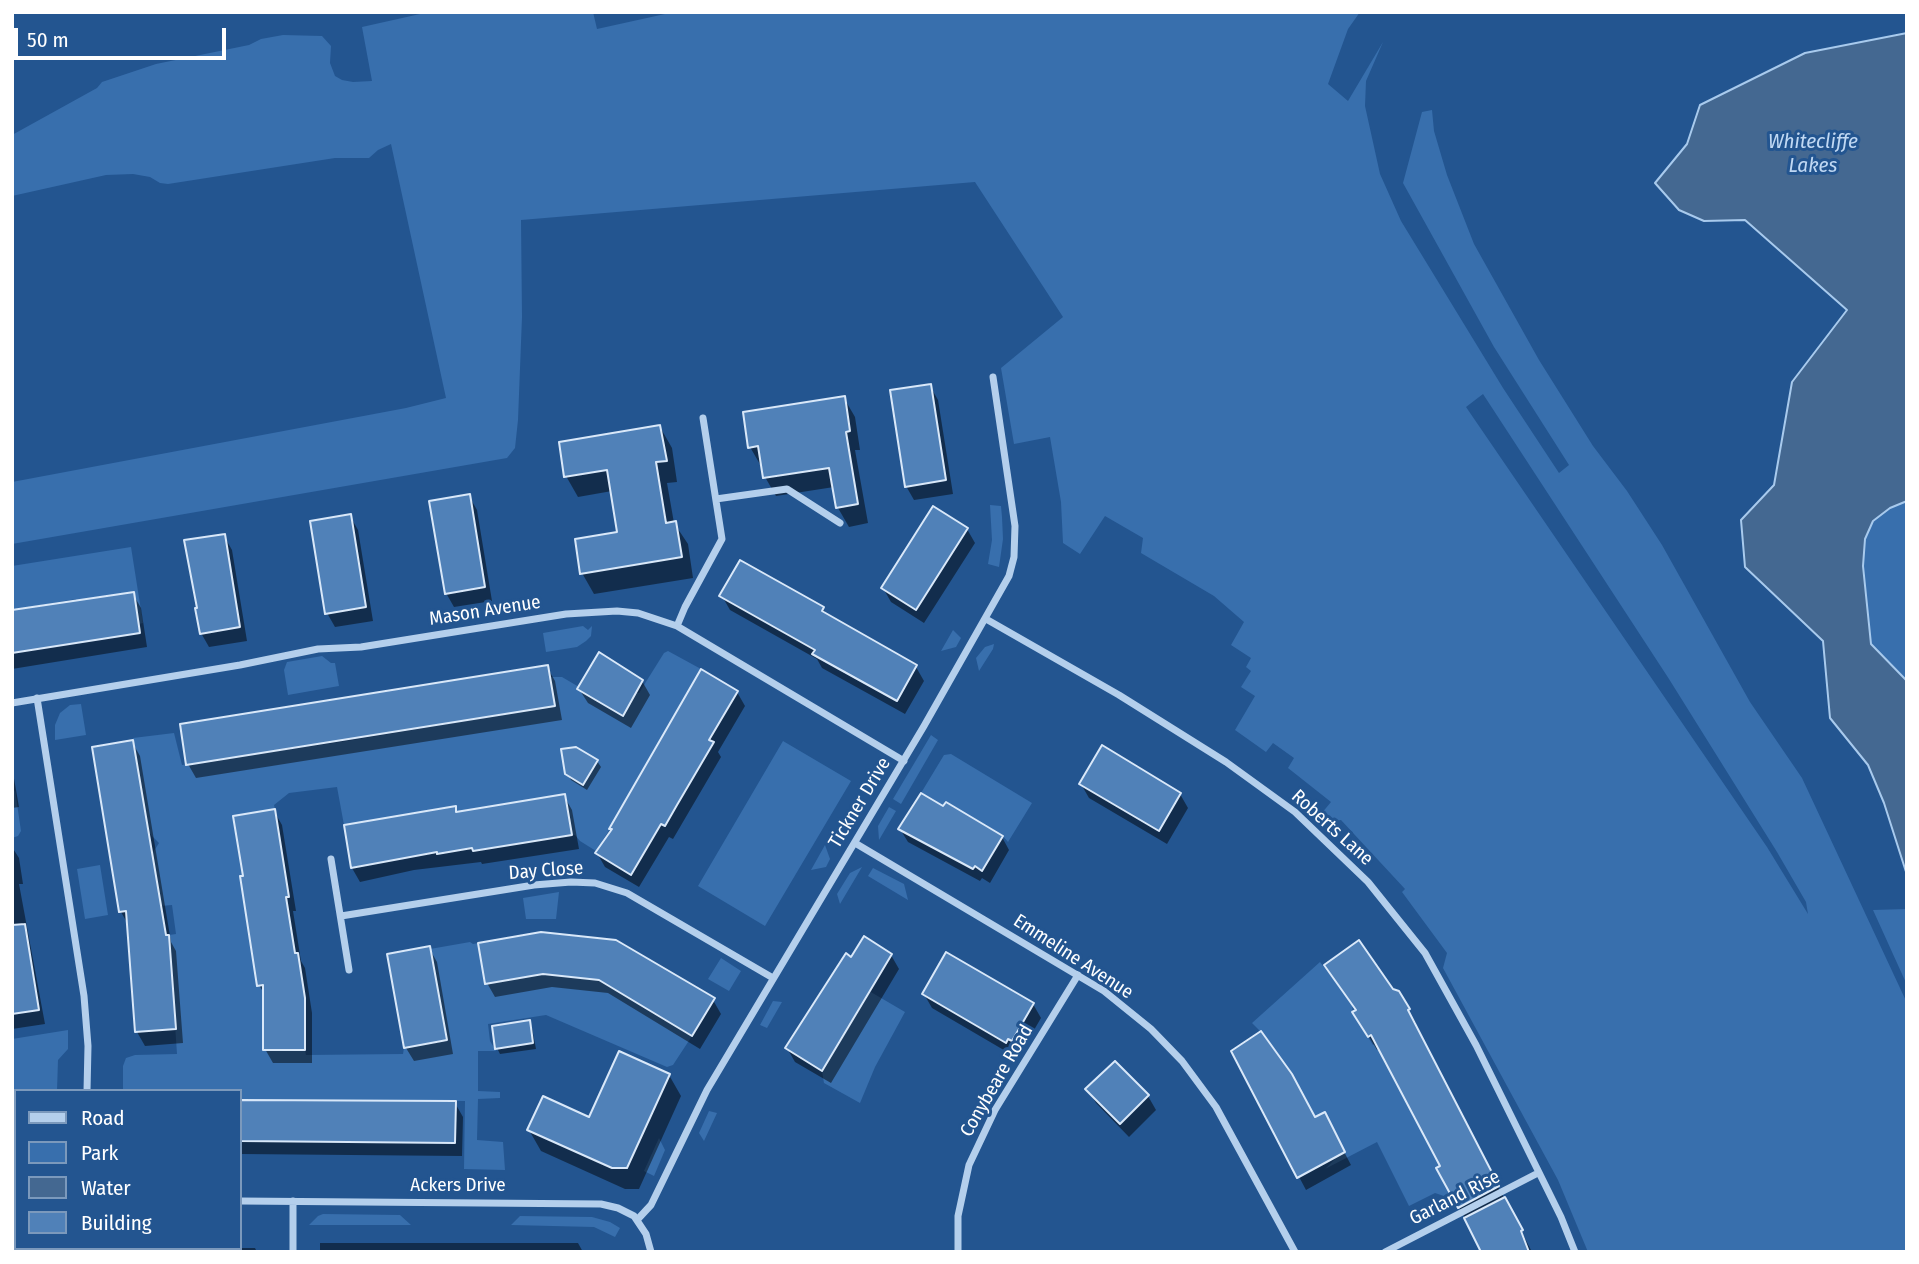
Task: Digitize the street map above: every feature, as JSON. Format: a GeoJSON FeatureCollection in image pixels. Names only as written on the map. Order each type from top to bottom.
{"type":"FeatureCollection","features":[{"type":"Feature","properties":{"kind":"street","name":"Tickner Drive"},"geometry":{"type":"LineString","coordinates":[[637,1220],[651,1205],[696,1111],[904,761],[986,619],[1011,570],[1016,534],[992,377]]}},
{"type":"Feature","properties":{"kind":"street"},"geometry":{"type":"LineString","coordinates":[[677,626],[721,543],[722,532],[703,418]]}},
{"type":"Feature","properties":{"kind":"street"},"geometry":{"type":"LineString","coordinates":[[716,499],[787,489],[840,523]]}},
{"type":"Feature","properties":{"kind":"street","name":"Mason Avenue"},"geometry":{"type":"LineString","coordinates":[[12,703],[240,665],[307,651],[361,647],[566,614],[627,612],[677,626],[904,761]]}},
{"type":"Feature","properties":{"kind":"street","name":"Roberts Lane"},"geometry":{"type":"LineString","coordinates":[[986,619],[1119,695],[1226,762],[1295,811],[1368,882],[1425,953],[1476,1045],[1561,1217],[1575,1252]]}},
{"type":"Feature","properties":{"kind":"street"},"geometry":{"type":"LineString","coordinates":[[37,698],[84,996],[88,1046],[87,1089]]}},
{"type":"Feature","properties":{"kind":"street","name":"Emmeline Avenue"},"geometry":{"type":"LineString","coordinates":[[855,844],[1104,991],[1139,1019],[1182,1061],[1227,1125],[1294,1252]]}},
{"type":"Feature","properties":{"kind":"street"},"geometry":{"type":"LineString","coordinates":[[331,859],[349,970]]}},
{"type":"Feature","properties":{"kind":"street","name":"Day Close"},"geometry":{"type":"LineString","coordinates":[[341,916],[534,885],[595,883],[627,892],[773,978]]}},
{"type":"Feature","properties":{"kind":"street","name":"Conybeare Road"},"geometry":{"type":"LineString","coordinates":[[958,1252],[958,1216],[969,1165],[995,1110],[1077,975]]}},
{"type":"Feature","properties":{"kind":"street","name":"Garland Rise"},"geometry":{"type":"LineString","coordinates":[[1385,1252],[1538,1173]]}},
{"type":"Feature","properties":{"kind":"street","name":"Ackers Drive"},"geometry":{"type":"LineString","coordinates":[[242,1200],[601,1203],[628,1212],[637,1220]]}},
{"type":"Feature","properties":{"kind":"street"},"geometry":{"type":"LineString","coordinates":[[293,1201],[293,1252]]}},
{"type":"Feature","properties":{"kind":"street"},"geometry":{"type":"LineString","coordinates":[[637,1220],[646,1234],[651,1252]]}},
{"type":"Feature","properties":{"kind":"green space"},"geometry":{"type":"Polygon","coordinates":[[[429,12],[593,12],[597,29],[674,12],[1360,12],[1348,29],[1328,84],[1348,101],[1383,42],[1366,81],[1365,106],[1380,174],[1401,221],[1503,388],[1559,473],[1569,465],[1494,347],[1403,183],[1422,112],[1432,110],[1434,131],[1447,175],[1474,244],[1539,360],[1593,446],[1627,491],[1662,545],[1750,702],[1802,778],[1907,1003],[1907,1252],[1588,1252],[1558,1180],[1443,968],[1447,953],[1402,892],[1405,889],[1341,820],[1320,823],[1316,820],[1331,802],[1288,768],[1294,758],[1273,743],[1266,752],[1235,730],[1255,696],[1241,687],[1251,671],[1246,667],[1251,658],[1231,645],[1244,622],[1214,596],[1141,553],[1143,538],[1105,516],[1080,554],[1063,543],[1061,502],[1050,437],[1014,444],[1001,368],[1063,317],[975,182],[521,220],[522,317],[518,420],[515,448],[507,458],[12,544],[12,482],[406,408],[446,398],[391,144],[369,158],[335,158],[168,184],[133,174],[106,175],[12,196],[12,135],[97,88],[102,82],[156,64],[249,45],[261,39],[283,35],[322,36],[331,46],[330,63],[335,76],[353,82],[372,81],[362,27],[429,12]],[[1483,394],[1466,407],[1767,847],[1808,914],[1806,902],[1777,852],[1669,679],[1483,394]]]}},
{"type":"Feature","properties":{"kind":"green space"},"geometry":{"type":"Polygon","coordinates":[[[1907,408],[1907,691],[1759,559],[1907,408]]]}},
{"type":"Feature","properties":{"kind":"green space"},"geometry":{"type":"Polygon","coordinates":[[[990,505],[1001,506],[1003,539],[999,567],[988,564],[992,540],[990,505]]]}},
{"type":"Feature","properties":{"kind":"green space"},"geometry":{"type":"Polygon","coordinates":[[[131,547],[143,623],[139,624],[134,592],[81,601],[86,642],[83,641],[76,599],[12,610],[12,566],[131,547]]]}},
{"type":"Feature","properties":{"kind":"green space"},"geometry":{"type":"Polygon","coordinates":[[[583,626],[588,630],[592,626],[591,636],[586,641],[577,647],[546,652],[543,633],[583,626]]]}},
{"type":"Feature","properties":{"kind":"green space"},"geometry":{"type":"Polygon","coordinates":[[[953,630],[961,638],[956,647],[941,651],[953,630]]]}},
{"type":"Feature","properties":{"kind":"green space"},"geometry":{"type":"Polygon","coordinates":[[[994,644],[979,671],[976,658],[985,647],[994,644]]]}},
{"type":"Feature","properties":{"kind":"green space"},"geometry":{"type":"Polygon","coordinates":[[[668,651],[701,669],[676,712],[681,716],[596,851],[572,835],[565,795],[466,810],[458,819],[455,806],[344,825],[337,787],[289,793],[274,805],[275,809],[233,817],[242,868],[285,869],[240,876],[257,985],[274,983],[263,997],[263,1050],[305,1050],[306,1055],[403,1054],[404,1048],[446,1041],[430,949],[478,943],[485,983],[533,944],[601,980],[692,1036],[673,1065],[667,1067],[546,1015],[488,1024],[490,1041],[496,1051],[478,1051],[478,1091],[500,1092],[500,1098],[478,1099],[477,1140],[503,1142],[505,1170],[464,1169],[465,1101],[242,1100],[242,1089],[123,1089],[123,1066],[126,1058],[135,1055],[177,1054],[169,935],[176,934],[172,905],[161,906],[152,854],[159,843],[149,833],[133,738],[174,733],[182,765],[347,741],[555,706],[550,677],[562,677],[579,687],[639,693],[664,653],[668,651]]]}},
{"type":"Feature","properties":{"kind":"green space"},"geometry":{"type":"Polygon","coordinates":[[[322,656],[335,663],[339,686],[288,695],[284,670],[287,662],[322,656]]]}},
{"type":"Feature","properties":{"kind":"green space"},"geometry":{"type":"Polygon","coordinates":[[[81,704],[86,735],[55,740],[55,725],[60,713],[70,705],[81,704]]]}},
{"type":"Feature","properties":{"kind":"green space"},"geometry":{"type":"Polygon","coordinates":[[[931,735],[938,740],[901,804],[893,799],[931,735]]]}},
{"type":"Feature","properties":{"kind":"green space"},"geometry":{"type":"Polygon","coordinates":[[[783,741],[851,781],[765,926],[698,886],[783,741]]]}},
{"type":"Feature","properties":{"kind":"green space"},"geometry":{"type":"Polygon","coordinates":[[[951,754],[1032,803],[1008,842],[1003,836],[962,812],[944,807],[921,793],[944,755],[951,754]]]}},
{"type":"Feature","properties":{"kind":"green space"},"geometry":{"type":"Polygon","coordinates":[[[15,790],[21,831],[18,836],[12,838],[12,794],[15,790]]]}},
{"type":"Feature","properties":{"kind":"green space"},"geometry":{"type":"Polygon","coordinates":[[[889,807],[896,811],[879,840],[878,826],[889,807]]]}},
{"type":"Feature","properties":{"kind":"green space"},"geometry":{"type":"Polygon","coordinates":[[[825,845],[830,859],[826,867],[811,870],[825,845]]]}},
{"type":"Feature","properties":{"kind":"green space"},"geometry":{"type":"Polygon","coordinates":[[[100,865],[108,915],[85,919],[77,869],[100,865]]]}},
{"type":"Feature","properties":{"kind":"green space"},"geometry":{"type":"Polygon","coordinates":[[[862,867],[840,904],[837,894],[850,873],[862,867]]]}},
{"type":"Feature","properties":{"kind":"green space"},"geometry":{"type":"Polygon","coordinates":[[[873,868],[904,884],[908,900],[868,876],[873,868]]]}},
{"type":"Feature","properties":{"kind":"green space"},"geometry":{"type":"Polygon","coordinates":[[[559,892],[556,919],[526,919],[523,898],[559,892]]]}},
{"type":"Feature","properties":{"kind":"green space"},"geometry":{"type":"Polygon","coordinates":[[[1907,909],[1907,985],[1873,910],[1907,909]]]}},
{"type":"Feature","properties":{"kind":"green space"},"geometry":{"type":"Polygon","coordinates":[[[721,958],[741,971],[729,991],[708,979],[721,958]]]}},
{"type":"Feature","properties":{"kind":"green space"},"geometry":{"type":"Polygon","coordinates":[[[1320,962],[1353,1004],[1352,1012],[1373,1045],[1399,1030],[1378,1049],[1401,1093],[1409,1096],[1406,1103],[1440,1166],[1437,1168],[1450,1193],[1444,1196],[1435,1193],[1409,1206],[1377,1142],[1325,1169],[1335,1159],[1334,1129],[1325,1112],[1315,1117],[1292,1075],[1266,1079],[1280,1059],[1252,1023],[1320,962]]]}},
{"type":"Feature","properties":{"kind":"green space"},"geometry":{"type":"Polygon","coordinates":[[[864,988],[905,1012],[875,1067],[860,1103],[824,1083],[822,1071],[867,998],[860,994],[864,988]]]}},
{"type":"Feature","properties":{"kind":"green space"},"geometry":{"type":"Polygon","coordinates":[[[773,1001],[782,1002],[767,1028],[760,1025],[773,1001]]]}},
{"type":"Feature","properties":{"kind":"green space"},"geometry":{"type":"Polygon","coordinates":[[[68,1030],[68,1049],[58,1060],[57,1089],[14,1089],[12,1099],[12,1039],[68,1030]]]}},
{"type":"Feature","properties":{"kind":"green space"},"geometry":{"type":"Polygon","coordinates":[[[709,1111],[717,1113],[704,1141],[699,1133],[709,1111]]]}},
{"type":"Feature","properties":{"kind":"green space"},"geometry":{"type":"Polygon","coordinates":[[[659,1138],[665,1150],[654,1176],[644,1171],[659,1138]]]}},
{"type":"Feature","properties":{"kind":"green space"},"geometry":{"type":"Polygon","coordinates":[[[323,1214],[400,1215],[411,1225],[309,1225],[323,1214]]]}},
{"type":"Feature","properties":{"kind":"green space"},"geometry":{"type":"Polygon","coordinates":[[[520,1216],[592,1217],[620,1228],[615,1237],[594,1227],[511,1225],[520,1216]]]}},
{"type":"Feature","properties":{"kind":"water","name":"Whitecliffe Lakes"},"geometry":{"type":"Polygon","coordinates":[[[1907,33],[1907,501],[1890,508],[1873,521],[1865,539],[1863,566],[1871,644],[1907,681],[1907,875],[1884,803],[1868,765],[1830,718],[1823,641],[1745,567],[1741,520],[1774,485],[1792,382],[1847,310],[1745,220],[1704,221],[1679,210],[1655,183],[1687,144],[1700,105],[1805,53],[1907,33]]]}},
{"type":"Feature","properties":{"kind":"building"},"geometry":{"type":"Polygon","coordinates":[[[931,384],[946,480],[905,487],[890,390],[931,384]]]}},
{"type":"Feature","properties":{"kind":"building"},"geometry":{"type":"Polygon","coordinates":[[[845,396],[850,431],[846,432],[858,504],[836,508],[829,468],[763,478],[758,446],[748,448],[743,412],[845,396]]]}},
{"type":"Feature","properties":{"kind":"building"},"geometry":{"type":"Polygon","coordinates":[[[660,425],[667,461],[656,462],[666,523],[676,521],[682,557],[580,574],[575,539],[617,532],[607,470],[564,477],[559,442],[660,425]]]}},
{"type":"Feature","properties":{"kind":"building"},"geometry":{"type":"Polygon","coordinates":[[[470,494],[485,587],[445,594],[429,501],[470,494]]]}},
{"type":"Feature","properties":{"kind":"building"},"geometry":{"type":"Polygon","coordinates":[[[933,506],[968,528],[916,610],[881,588],[933,506]]]}},
{"type":"Feature","properties":{"kind":"building"},"geometry":{"type":"Polygon","coordinates":[[[351,514],[366,607],[325,614],[310,521],[351,514]]]}},
{"type":"Feature","properties":{"kind":"building"},"geometry":{"type":"Polygon","coordinates":[[[225,534],[240,627],[200,634],[184,540],[225,534]]]}},
{"type":"Feature","properties":{"kind":"building"},"geometry":{"type":"Polygon","coordinates":[[[740,560],[824,607],[822,611],[917,665],[897,701],[812,654],[815,650],[719,596],[740,560]]]}},
{"type":"Feature","properties":{"kind":"building"},"geometry":{"type":"Polygon","coordinates":[[[134,592],[140,633],[12,653],[12,610],[134,592]]]}},
{"type":"Feature","properties":{"kind":"building"},"geometry":{"type":"Polygon","coordinates":[[[599,652],[643,680],[623,716],[577,689],[599,652]]]}},
{"type":"Feature","properties":{"kind":"building"},"geometry":{"type":"Polygon","coordinates":[[[548,665],[555,706],[186,765],[180,724],[548,665]]]}},
{"type":"Feature","properties":{"kind":"building"},"geometry":{"type":"Polygon","coordinates":[[[701,669],[738,691],[709,740],[714,742],[665,826],[661,824],[631,875],[595,853],[612,829],[609,829],[701,669]]]}},
{"type":"Feature","properties":{"kind":"building"},"geometry":{"type":"Polygon","coordinates":[[[133,740],[166,935],[169,935],[176,1029],[135,1032],[126,911],[119,912],[92,747],[133,740]]]}},
{"type":"Feature","properties":{"kind":"building"},"geometry":{"type":"Polygon","coordinates":[[[1102,745],[1181,793],[1159,831],[1079,784],[1102,745]]]}},
{"type":"Feature","properties":{"kind":"building"},"geometry":{"type":"Polygon","coordinates":[[[576,747],[598,760],[583,785],[565,774],[561,749],[576,747]]]}},
{"type":"Feature","properties":{"kind":"building"},"geometry":{"type":"Polygon","coordinates":[[[921,793],[943,806],[946,802],[1003,836],[982,871],[975,866],[973,869],[898,829],[921,793]]]}},
{"type":"Feature","properties":{"kind":"building"},"geometry":{"type":"Polygon","coordinates":[[[565,794],[572,835],[473,851],[472,848],[437,852],[351,868],[344,825],[456,806],[456,812],[565,794]]]}},
{"type":"Feature","properties":{"kind":"building"},"geometry":{"type":"Polygon","coordinates":[[[275,809],[289,897],[286,897],[305,998],[305,1050],[263,1050],[263,985],[257,986],[240,876],[243,876],[233,816],[275,809]]]}},
{"type":"Feature","properties":{"kind":"building"},"geometry":{"type":"Polygon","coordinates":[[[25,924],[39,1010],[12,1014],[12,925],[25,924]]]}},
{"type":"Feature","properties":{"kind":"building"},"geometry":{"type":"Polygon","coordinates":[[[541,932],[616,940],[715,998],[692,1036],[599,980],[543,974],[485,984],[478,943],[541,932]]]}},
{"type":"Feature","properties":{"kind":"building"},"geometry":{"type":"Polygon","coordinates":[[[864,936],[892,954],[822,1071],[785,1048],[846,953],[851,957],[864,936]]]}},
{"type":"Feature","properties":{"kind":"building"},"geometry":{"type":"Polygon","coordinates":[[[1359,940],[1410,1009],[1408,1010],[1499,1186],[1458,1208],[1436,1168],[1440,1166],[1371,1035],[1368,1037],[1352,1012],[1356,1010],[1324,965],[1359,940]]]}},
{"type":"Feature","properties":{"kind":"building"},"geometry":{"type":"Polygon","coordinates":[[[430,946],[447,1040],[404,1048],[387,954],[430,946]]]}},
{"type":"Feature","properties":{"kind":"building"},"geometry":{"type":"Polygon","coordinates":[[[946,952],[1034,1003],[1012,1041],[1008,1039],[1006,1043],[922,994],[946,952]]]}},
{"type":"Feature","properties":{"kind":"building"},"geometry":{"type":"Polygon","coordinates":[[[530,1020],[533,1043],[495,1049],[492,1026],[530,1020]]]}},
{"type":"Feature","properties":{"kind":"building"},"geometry":{"type":"Polygon","coordinates":[[[1261,1031],[1292,1074],[1315,1117],[1325,1112],[1345,1152],[1297,1178],[1231,1051],[1261,1031]]]}},
{"type":"Feature","properties":{"kind":"building"},"geometry":{"type":"Polygon","coordinates":[[[619,1051],[670,1074],[627,1168],[612,1168],[527,1130],[543,1096],[589,1117],[619,1051]]]}},
{"type":"Feature","properties":{"kind":"building"},"geometry":{"type":"Polygon","coordinates":[[[1115,1061],[1149,1095],[1120,1124],[1085,1089],[1115,1061]]]}},
{"type":"Feature","properties":{"kind":"building"},"geometry":{"type":"Polygon","coordinates":[[[242,1100],[456,1101],[455,1143],[242,1141],[242,1100]]]}},
{"type":"Feature","properties":{"kind":"building"},"geometry":{"type":"Polygon","coordinates":[[[1505,1197],[1523,1230],[1521,1231],[1529,1252],[1481,1252],[1464,1218],[1505,1197]]]}}]}
